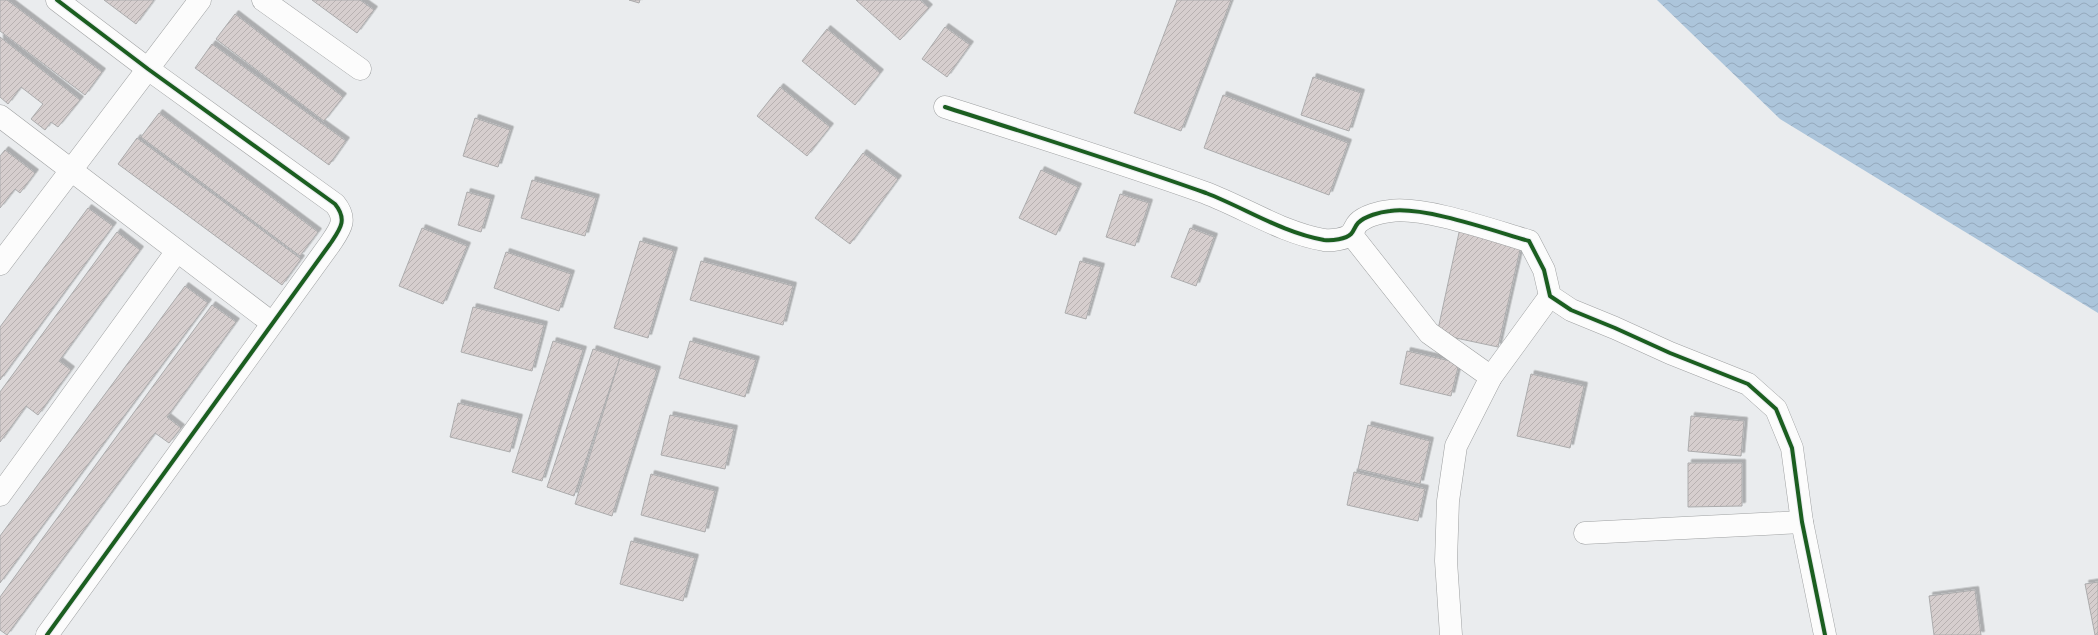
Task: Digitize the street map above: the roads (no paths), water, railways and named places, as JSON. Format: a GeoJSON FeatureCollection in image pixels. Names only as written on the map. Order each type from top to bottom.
{"type":"FeatureCollection","features":[{"type":"Feature","properties":{"kind":"street"},"geometry":{"type":"LineString","coordinates":[[46,635],[339,230],[341,223],[341,212],[335,204],[148,70],[57,0]]}},
{"type":"Feature","properties":{"kind":"street"},"geometry":{"type":"LineString","coordinates":[[0,264],[200,0]]}},
{"type":"Feature","properties":{"kind":"street"},"geometry":{"type":"LineString","coordinates":[[263,0],[360,69]]}},
{"type":"Feature","properties":{"kind":"street"},"geometry":{"type":"LineString","coordinates":[[945,107],[1150,173],[1234,204],[1297,234],[1326,240],[1338,239],[1351,234],[1358,223],[1372,215],[1390,210],[1429,214],[1529,241],[1544,270],[1550,296],[1571,310],[1670,353],[1748,384],[1776,409],[1792,448],[1802,522],[1825,635]]}},
{"type":"Feature","properties":{"kind":"street"},"geometry":{"type":"LineString","coordinates":[[0,116],[272,323]]}},
{"type":"Feature","properties":{"kind":"street"},"geometry":{"type":"LineString","coordinates":[[1351,234],[1428,333],[1491,377]]}},
{"type":"Feature","properties":{"kind":"street"},"geometry":{"type":"LineString","coordinates":[[0,494],[177,251]]}},
{"type":"Feature","properties":{"kind":"street"},"geometry":{"type":"LineString","coordinates":[[1452,635],[1446,562],[1448,501],[1456,446],[1491,377],[1550,296]]}},
{"type":"Feature","properties":{"kind":"street"},"geometry":{"type":"LineString","coordinates":[[1585,533],[1802,522]]}},
{"type":"Feature","properties":{"kind":"water"},"geometry":{"type":"Polygon","coordinates":[[[1657,0],[2098,0],[2098,313],[1780,119],[1657,0]]]}}]}
